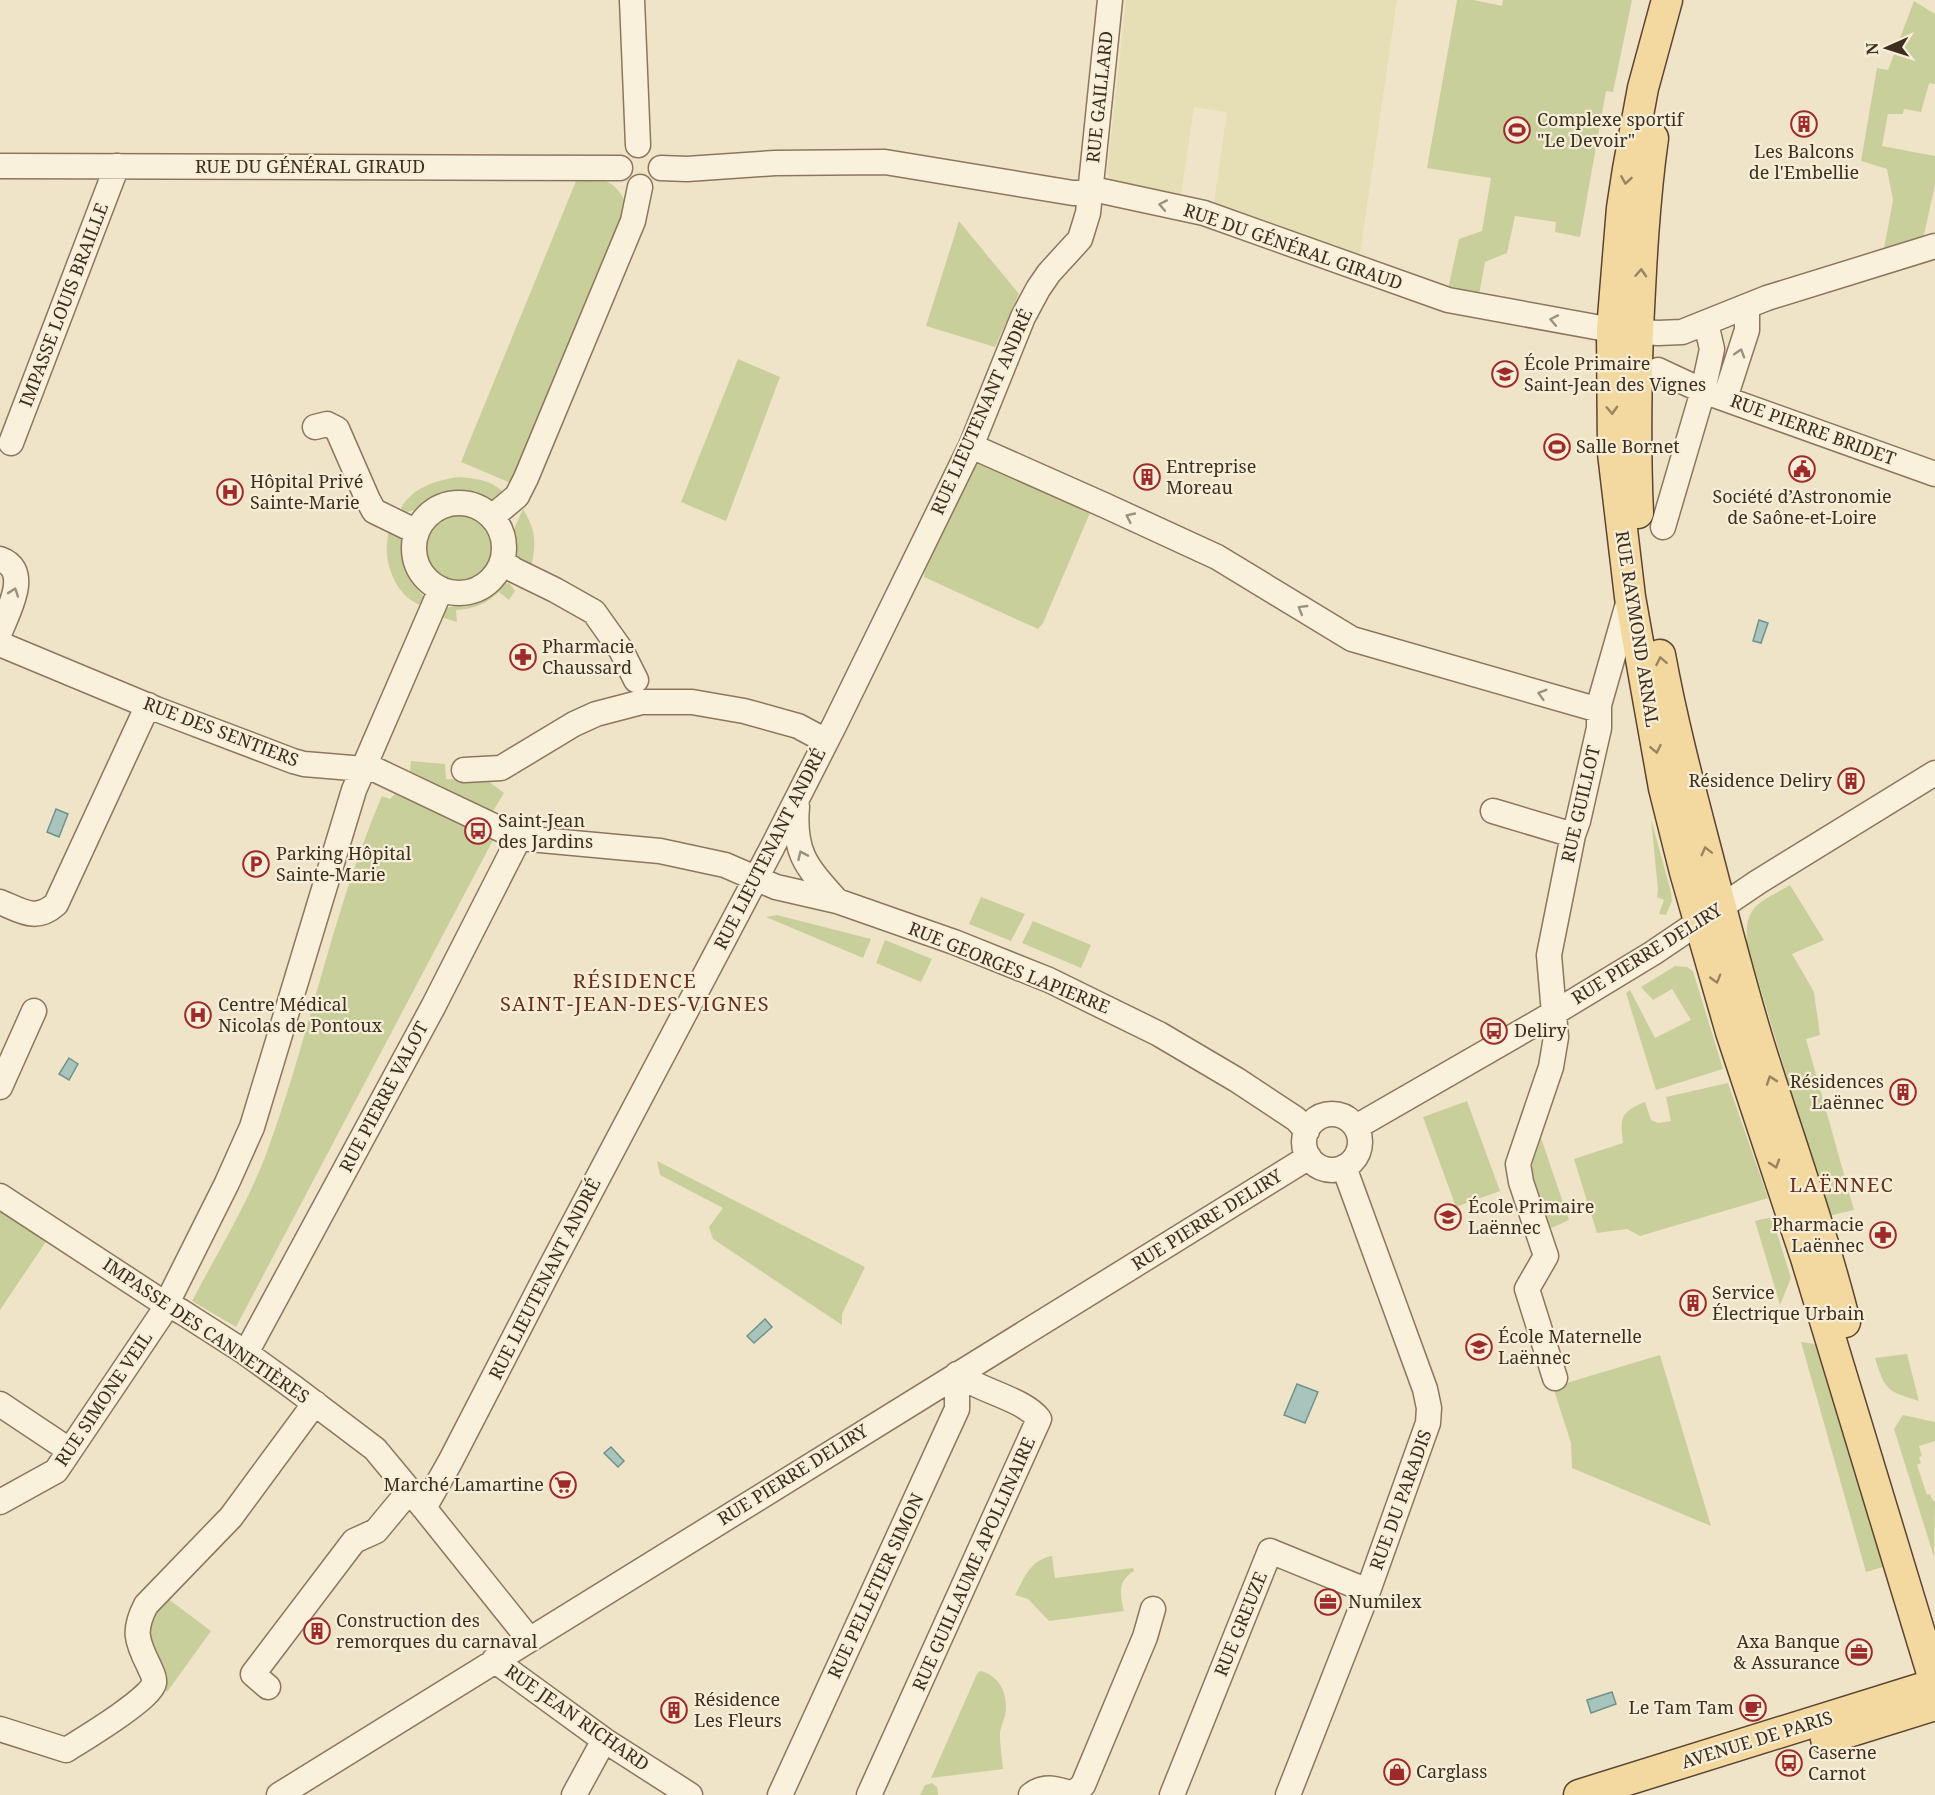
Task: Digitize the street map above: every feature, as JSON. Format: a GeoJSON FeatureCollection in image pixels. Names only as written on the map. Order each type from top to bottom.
{"type":"FeatureCollection","features":[{"type":"Feature","properties":{"kind":"main road"},"geometry":{"type":"LineString","coordinates":[[1625,331],[1621,217],[1643,88],[1667,0]]}},
{"type":"Feature","properties":{"kind":"main road"},"geometry":{"type":"LineString","coordinates":[[1625,331],[1644,221],[1653,141],[1663,90],[1687,0]]}},
{"type":"Feature","properties":{"kind":"main road","name":"RUE RAYMOND ARNAL"},"geometry":{"type":"LineString","coordinates":[[1625,331],[1613,453],[1630,597],[1664,788],[1710,915]]}},
{"type":"Feature","properties":{"kind":"main road","name":"RUE RAYMOND ARNAL"},"geometry":{"type":"LineString","coordinates":[[1625,331],[1635,423],[1636,475],[1643,554],[1710,915]]}},
{"type":"Feature","properties":{"kind":"main road"},"geometry":{"type":"LineString","coordinates":[[1710,915],[1752,1019],[1802,1173],[1935,1618]]}},
{"type":"Feature","properties":{"kind":"main road"},"geometry":{"type":"LineString","coordinates":[[1710,915],[1731,1032],[1806,1258],[1935,1683]]}},
{"type":"Feature","properties":{"kind":"main road","name":"AVENUE DE PARIS"},"geometry":{"type":"LineString","coordinates":[[1579,1795],[1935,1683]]}},
{"type":"Feature","properties":{"kind":"main road","name":"AVENUE DE PARIS"},"geometry":{"type":"LineString","coordinates":[[1639,1795],[1935,1705]]}},
{"type":"Feature","properties":{"kind":"street"},"geometry":{"type":"LineString","coordinates":[[632,0],[638,145]]}},
{"type":"Feature","properties":{"kind":"street","name":"RUE GAILLARD"},"geometry":{"type":"LineString","coordinates":[[1090,193],[1110,0]]}},
{"type":"Feature","properties":{"kind":"street"},"geometry":{"type":"LineString","coordinates":[[638,145],[652,148],[657,153],[662,168],[657,179],[640,187],[624,179],[620,168],[622,156],[626,151],[638,145]]}},
{"type":"Feature","properties":{"kind":"street","name":"RUE DU GÉNÉRAL GIRAUD"},"geometry":{"type":"LineString","coordinates":[[662,168],[687,169],[775,163],[885,162],[1073,193],[1102,191],[1204,213],[1448,300],[1625,331],[1682,332],[1767,298],[1935,246]]}},
{"type":"Feature","properties":{"kind":"street","name":"RUE DU GÉNÉRAL GIRAUD"},"geometry":{"type":"LineString","coordinates":[[0,166],[620,168]]}},
{"type":"Feature","properties":{"kind":"street","name":"IMPASSE LOUIS BRAILLE"},"geometry":{"type":"LineString","coordinates":[[11,443],[117,166]]}},
{"type":"Feature","properties":{"kind":"street"},"geometry":{"type":"LineString","coordinates":[[492,517],[517,496],[526,478],[633,220],[640,187]]}},
{"type":"Feature","properties":{"kind":"street","name":"RUE LIEUTENANT ANDRÉ"},"geometry":{"type":"LineString","coordinates":[[268,1687],[253,1674],[354,1541],[376,1531],[417,1499],[450,1462],[798,798],[971,446],[1028,308],[1049,273],[1080,239],[1086,222],[1090,193]]}},
{"type":"Feature","properties":{"kind":"street"},"geometry":{"type":"LineString","coordinates":[[1663,527],[1714,395],[1747,330],[1747,307]]}},
{"type":"Feature","properties":{"kind":"street"},"geometry":{"type":"LineString","coordinates":[[1706,324],[1712,349],[1714,395]]}},
{"type":"Feature","properties":{"kind":"street","name":"RUE PIERRE BRIDET"},"geometry":{"type":"LineString","coordinates":[[1658,370],[1714,395],[1935,474]]}},
{"type":"Feature","properties":{"kind":"street"},"geometry":{"type":"LineString","coordinates":[[315,427],[327,424],[337,429],[374,511],[417,532]]}},
{"type":"Feature","properties":{"kind":"street"},"geometry":{"type":"LineString","coordinates":[[971,446],[1217,557],[1352,639],[1599,710]]}},
{"type":"Feature","properties":{"kind":"street"},"geometry":{"type":"LineString","coordinates":[[450,503],[465,503],[480,507],[492,517],[503,537],[502,561],[495,574],[484,585],[470,591],[455,592],[441,589],[429,581],[421,571],[414,546],[417,532],[424,519],[436,509],[450,503]]}},
{"type":"Feature","properties":{"kind":"street"},"geometry":{"type":"LineString","coordinates":[[0,559],[12,566],[17,583],[0,632]]}},
{"type":"Feature","properties":{"kind":"street"},"geometry":{"type":"LineString","coordinates":[[502,561],[514,570],[594,612],[621,650],[636,680]]}},
{"type":"Feature","properties":{"kind":"street","name":"RUE SIMONE VEIL"},"geometry":{"type":"LineString","coordinates":[[0,1502],[56,1471],[167,1304],[227,1183],[252,1127],[354,790],[441,589]]}},
{"type":"Feature","properties":{"kind":"street","name":"RUE GUILLOT"},"geometry":{"type":"LineString","coordinates":[[1555,1378],[1527,1289],[1546,1256],[1521,1182],[1518,1164],[1551,1067],[1556,1037],[1549,955],[1573,835],[1599,728],[1599,710],[1630,597]]}},
{"type":"Feature","properties":{"kind":"street","name":"RUE DES SENTIERS"},"geometry":{"type":"LineString","coordinates":[[0,644],[246,744],[304,764],[364,768],[386,774],[519,838],[660,851],[725,865],[755,879]]}},
{"type":"Feature","properties":{"kind":"street"},"geometry":{"type":"LineString","coordinates":[[464,770],[501,768],[574,724],[596,714],[642,702],[692,702],[744,711],[798,726],[826,741]]}},
{"type":"Feature","properties":{"kind":"street"},"geometry":{"type":"LineString","coordinates":[[0,902],[28,913],[38,914],[47,912],[56,904],[148,705]]}},
{"type":"Feature","properties":{"kind":"street","name":"RUE PIERRE DELIRY"},"geometry":{"type":"LineString","coordinates":[[1356,1127],[1653,953],[1758,882],[1935,773]]}},
{"type":"Feature","properties":{"kind":"street"},"geometry":{"type":"LineString","coordinates":[[798,798],[795,829],[799,848],[809,869],[837,901]]}},
{"type":"Feature","properties":{"kind":"street"},"geometry":{"type":"LineString","coordinates":[[1493,811],[1573,835]]}},
{"type":"Feature","properties":{"kind":"street","name":"RUE PIERRE VALOT"},"geometry":{"type":"LineString","coordinates":[[246,1353],[427,1017],[519,838]]}},
{"type":"Feature","properties":{"kind":"street","name":"RUE GEORGES LAPIERRE"},"geometry":{"type":"LineString","coordinates":[[755,879],[776,887],[837,901],[954,942],[1049,980],[1159,1034],[1237,1080],[1296,1119],[1307,1131]]}},
{"type":"Feature","properties":{"kind":"street"},"geometry":{"type":"LineString","coordinates":[[0,1087],[34,1011]]}},
{"type":"Feature","properties":{"kind":"street"},"geometry":{"type":"LineString","coordinates":[[1326,1115],[1343,1116],[1356,1127],[1360,1145],[1352,1162],[1344,1167],[1329,1170],[1314,1163],[1309,1157],[1305,1139],[1307,1131],[1318,1118],[1326,1115]]}},
{"type":"Feature","properties":{"kind":"street","name":"RUE PIERRE DELIRY"},"geometry":{"type":"LineString","coordinates":[[292,1791],[494,1660],[1309,1157]]}},
{"type":"Feature","properties":{"kind":"street","name":"RUE DU PARADIS"},"geometry":{"type":"LineString","coordinates":[[1288,1795],[1368,1591],[1428,1423],[1430,1408],[1344,1167]]}},
{"type":"Feature","properties":{"kind":"street","name":"IMPASSE DES CANNETIÈRES"},"geometry":{"type":"LineString","coordinates":[[0,1196],[246,1353],[315,1403],[375,1449],[417,1499]]}},
{"type":"Feature","properties":{"kind":"street","name":"RUE PELLETIER SIMON"},"geometry":{"type":"LineString","coordinates":[[780,1795],[957,1409],[957,1374]]}},
{"type":"Feature","properties":{"kind":"street","name":"RUE GUILLAUME APOLLINAIRE"},"geometry":{"type":"LineString","coordinates":[[869,1795],[1039,1419],[1027,1408],[969,1383],[957,1374]]}},
{"type":"Feature","properties":{"kind":"street"},"geometry":{"type":"LineString","coordinates":[[0,1729],[66,1750],[151,1691],[154,1682],[152,1673],[136,1636],[138,1621],[146,1605],[231,1517],[315,1403]]}},
{"type":"Feature","properties":{"kind":"street"},"geometry":{"type":"LineString","coordinates":[[0,1404],[69,1450]]}},
{"type":"Feature","properties":{"kind":"street"},"geometry":{"type":"LineString","coordinates":[[417,1499],[529,1639]]}},
{"type":"Feature","properties":{"kind":"street","name":"RUE GREUZE"},"geometry":{"type":"LineString","coordinates":[[1172,1795],[1270,1551],[1368,1591]]}},
{"type":"Feature","properties":{"kind":"street"},"geometry":{"type":"LineString","coordinates":[[1031,1795],[1038,1789],[1052,1787],[1073,1794],[1083,1785],[1145,1637],[1153,1610]]}},
{"type":"Feature","properties":{"kind":"street","name":"RUE JEAN RICHARD"},"geometry":{"type":"LineString","coordinates":[[494,1660],[604,1740],[690,1795]]}},
{"type":"Feature","properties":{"kind":"street"},"geometry":{"type":"LineString","coordinates":[[574,1795],[604,1740]]}},
{"type":"Feature","properties":{"kind":"shaded area"},"geometry":{"type":"Polygon","coordinates":[[[1126,0],[1397,0],[1359,260],[1213,210],[1227,112],[1194,107],[1180,200],[1118,189],[1107,174],[1126,0]]]}},
{"type":"Feature","properties":{"kind":"green space","name":"Complexe sportif \"Le Devoir\""},"geometry":{"type":"Polygon","coordinates":[[[1457,0],[1474,0],[1502,6],[1503,0],[1632,0],[1613,92],[1606,91],[1580,237],[1555,232],[1556,222],[1515,216],[1507,253],[1485,262],[1479,295],[1448,289],[1459,239],[1482,231],[1491,178],[1427,168],[1457,0]]]}},
{"type":"Feature","properties":{"kind":"green space"},"geometry":{"type":"Polygon","coordinates":[[[1914,1],[1935,14],[1935,84],[1929,83],[1921,112],[1904,109],[1903,114],[1888,114],[1882,146],[1935,156],[1935,185],[1923,239],[1883,254],[1893,200],[1887,169],[1861,161],[1877,68],[1888,70],[1914,1]]]}},
{"type":"Feature","properties":{"kind":"green space"},"geometry":{"type":"Polygon","coordinates":[[[593,179],[606,181],[616,188],[628,210],[513,484],[461,462],[576,181],[593,179]]]}},
{"type":"Feature","properties":{"kind":"green space"},"geometry":{"type":"Polygon","coordinates":[[[959,221],[1019,294],[995,347],[926,326],[959,221]]]}},
{"type":"Feature","properties":{"kind":"green space"},"geometry":{"type":"Polygon","coordinates":[[[738,359],[780,377],[726,521],[681,502],[738,359]]]}},
{"type":"Feature","properties":{"kind":"green space"},"geometry":{"type":"Polygon","coordinates":[[[979,462],[1090,513],[1043,623],[1038,629],[924,577],[925,563],[971,469],[979,462]]]}},
{"type":"Feature","properties":{"kind":"green space"},"geometry":{"type":"Polygon","coordinates":[[[459,477],[490,483],[506,495],[486,502],[471,495],[456,493],[433,499],[413,510],[404,512],[401,508],[412,495],[426,486],[459,477]]]}},
{"type":"Feature","properties":{"kind":"green space"},"geometry":{"type":"Polygon","coordinates":[[[523,509],[531,525],[534,538],[531,569],[512,554],[511,548],[512,536],[523,509]]]}},
{"type":"Feature","properties":{"kind":"green space"},"geometry":{"type":"Polygon","coordinates":[[[457,512],[470,515],[482,522],[489,534],[492,547],[489,560],[482,572],[470,579],[457,582],[444,579],[432,572],[425,560],[422,547],[425,534],[432,522],[444,515],[457,512]]]}},
{"type":"Feature","properties":{"kind":"green space"},"geometry":{"type":"Polygon","coordinates":[[[388,531],[404,537],[405,563],[409,576],[424,597],[421,605],[402,592],[393,578],[387,555],[388,531]]]}},
{"type":"Feature","properties":{"kind":"green space"},"geometry":{"type":"Polygon","coordinates":[[[509,583],[515,591],[509,600],[499,592],[479,605],[456,610],[457,622],[441,617],[444,609],[472,600],[509,583]]]}},
{"type":"Feature","properties":{"kind":"green space"},"geometry":{"type":"Polygon","coordinates":[[[411,761],[445,764],[446,779],[488,781],[504,793],[493,811],[410,771],[411,761]]]}},
{"type":"Feature","properties":{"kind":"green space"},"geometry":{"type":"Polygon","coordinates":[[[395,794],[493,840],[236,1327],[192,1301],[253,1186],[284,1103],[336,926],[365,839],[382,796],[390,799],[395,794]]]}},
{"type":"Feature","properties":{"kind":"green space"},"geometry":{"type":"Polygon","coordinates":[[[1651,819],[1671,892],[1672,901],[1666,915],[1659,914],[1664,900],[1657,897],[1651,819]]]}},
{"type":"Feature","properties":{"kind":"green space"},"geometry":{"type":"Polygon","coordinates":[[[1790,885],[1824,940],[1792,954],[1814,992],[1820,1035],[1806,1039],[1854,1210],[1828,1216],[1747,943],[1748,920],[1751,912],[1762,901],[1790,885]]]}},
{"type":"Feature","properties":{"kind":"green space"},"geometry":{"type":"Polygon","coordinates":[[[981,897],[1025,914],[1011,941],[969,924],[981,897]]]}},
{"type":"Feature","properties":{"kind":"green space"},"geometry":{"type":"Polygon","coordinates":[[[777,915],[871,939],[863,958],[766,917],[777,915]]]}},
{"type":"Feature","properties":{"kind":"green space"},"geometry":{"type":"Polygon","coordinates":[[[1033,921],[1091,945],[1081,968],[1022,943],[1033,921]]]}},
{"type":"Feature","properties":{"kind":"green space"},"geometry":{"type":"Polygon","coordinates":[[[885,940],[932,959],[921,982],[876,963],[885,940]]]}},
{"type":"Feature","properties":{"kind":"green space"},"geometry":{"type":"Polygon","coordinates":[[[1675,966],[1687,967],[1693,971],[1723,1069],[1656,1090],[1626,993],[1630,990],[1655,1038],[1691,1020],[1672,989],[1653,1000],[1641,987],[1675,966]]]}},
{"type":"Feature","properties":{"kind":"green space"},"geometry":{"type":"Polygon","coordinates":[[[1728,1083],[1768,1198],[1640,1236],[1627,1229],[1597,1233],[1574,1159],[1623,1143],[1622,1122],[1626,1113],[1645,1102],[1651,1120],[1658,1123],[1671,1121],[1666,1097],[1728,1083]]]}},
{"type":"Feature","properties":{"kind":"green space"},"geometry":{"type":"Polygon","coordinates":[[[1467,1101],[1500,1191],[1456,1207],[1423,1117],[1467,1101]]]}},
{"type":"Feature","properties":{"kind":"green space"},"geometry":{"type":"Polygon","coordinates":[[[1541,1138],[1569,1220],[1547,1230],[1530,1171],[1541,1138]]]}},
{"type":"Feature","properties":{"kind":"green space"},"geometry":{"type":"Polygon","coordinates":[[[657,1161],[865,1267],[842,1314],[842,1325],[713,1239],[709,1227],[723,1208],[660,1175],[657,1161]]]}},
{"type":"Feature","properties":{"kind":"green space"},"geometry":{"type":"Polygon","coordinates":[[[0,1211],[47,1240],[0,1310],[0,1211]]]}},
{"type":"Feature","properties":{"kind":"green space"},"geometry":{"type":"Polygon","coordinates":[[[1772,1217],[1791,1278],[1780,1305],[1755,1221],[1772,1217]]]}},
{"type":"Feature","properties":{"kind":"green space"},"geometry":{"type":"Polygon","coordinates":[[[1801,1342],[1815,1344],[1883,1567],[1866,1572],[1801,1342]]]}},
{"type":"Feature","properties":{"kind":"green space"},"geometry":{"type":"Polygon","coordinates":[[[1907,1354],[1919,1401],[1900,1395],[1888,1388],[1881,1377],[1875,1358],[1907,1354]]]}},
{"type":"Feature","properties":{"kind":"green space"},"geometry":{"type":"Polygon","coordinates":[[[1660,1355],[1711,1526],[1572,1468],[1571,1443],[1553,1387],[1660,1355]]]}},
{"type":"Feature","properties":{"kind":"green space"},"geometry":{"type":"Polygon","coordinates":[[[1903,1415],[1935,1422],[1935,1441],[1919,1446],[1922,1456],[1919,1457],[1921,1463],[1917,1465],[1927,1495],[1930,1494],[1933,1501],[1935,1500],[1934,1557],[1894,1429],[1903,1415]]]}},
{"type":"Feature","properties":{"kind":"green space"},"geometry":{"type":"Polygon","coordinates":[[[1052,1556],[1055,1578],[1133,1568],[1134,1571],[1122,1584],[1121,1599],[1124,1611],[1049,1621],[1028,1599],[1015,1595],[1033,1565],[1052,1556]]]}},
{"type":"Feature","properties":{"kind":"green space"},"geometry":{"type":"Polygon","coordinates":[[[167,1598],[211,1631],[167,1692],[146,1660],[147,1620],[167,1598]]]}},
{"type":"Feature","properties":{"kind":"green space"},"geometry":{"type":"Polygon","coordinates":[[[980,1671],[987,1673],[998,1682],[1006,1702],[1000,1735],[1003,1769],[931,1778],[977,1674],[980,1671]]]}},
{"type":"Feature","properties":{"kind":"green space"},"geometry":{"type":"Polygon","coordinates":[[[932,1783],[937,1787],[938,1795],[920,1795],[925,1785],[932,1783]]]}},
{"type":"Feature","properties":{"kind":"water"},"geometry":{"type":"Polygon","coordinates":[[[1759,620],[1768,623],[1761,643],[1753,641],[1759,620]]]}},
{"type":"Feature","properties":{"kind":"water"},"geometry":{"type":"Polygon","coordinates":[[[56,809],[68,814],[59,837],[47,832],[56,809]]]}},
{"type":"Feature","properties":{"kind":"water"},"geometry":{"type":"Polygon","coordinates":[[[69,1058],[78,1064],[69,1080],[59,1074],[69,1058]]]}},
{"type":"Feature","properties":{"kind":"water"},"geometry":{"type":"Polygon","coordinates":[[[765,1319],[772,1327],[754,1343],[747,1336],[765,1319]]]}},
{"type":"Feature","properties":{"kind":"water"},"geometry":{"type":"Polygon","coordinates":[[[1297,1384],[1318,1392],[1305,1423],[1284,1415],[1297,1384]]]}},
{"type":"Feature","properties":{"kind":"water"},"geometry":{"type":"Polygon","coordinates":[[[611,1447],[624,1461],[618,1467],[604,1453],[611,1447]]]}},
{"type":"Feature","properties":{"kind":"water"},"geometry":{"type":"Polygon","coordinates":[[[1612,1692],[1616,1704],[1591,1713],[1587,1700],[1612,1692]]]}},
{"type":"Feature","properties":{"kind":"place","name":"Les Balcons de l'Embellie"},"geometry":{"type":"Point","coordinates":[1804,124]}},
{"type":"Feature","properties":{"kind":"place","name":"Complexe sportif \"Le Devoir\""},"geometry":{"type":"Point","coordinates":[1517,130]}},
{"type":"Feature","properties":{"kind":"place","name":"École Primaire Saint-Jean des Vignes"},"geometry":{"type":"Point","coordinates":[1505,374]}},
{"type":"Feature","properties":{"kind":"place","name":"Salle Bornet"},"geometry":{"type":"Point","coordinates":[1557,447]}},
{"type":"Feature","properties":{"kind":"place","name":"Société d’Astronomie de Saône-et-Loire"},"geometry":{"type":"Point","coordinates":[1802,469]}},
{"type":"Feature","properties":{"kind":"place","name":"Entreprise Moreau"},"geometry":{"type":"Point","coordinates":[1147,477]}},
{"type":"Feature","properties":{"kind":"place","name":"Hôpital Privé Sainte-Marie"},"geometry":{"type":"Point","coordinates":[230,492]}},
{"type":"Feature","properties":{"kind":"place","name":"Pharmacie Chaussard"},"geometry":{"type":"Point","coordinates":[523,657]}},
{"type":"Feature","properties":{"kind":"place","name":"Résidence Deliry"},"geometry":{"type":"Point","coordinates":[1851,781]}},
{"type":"Feature","properties":{"kind":"place","name":"Saint-Jean des Jardins"},"geometry":{"type":"Point","coordinates":[478,831]}},
{"type":"Feature","properties":{"kind":"place","name":"Parking Hôpital Sainte-Marie"},"geometry":{"type":"Point","coordinates":[256,864]}},
{"type":"Feature","properties":{"kind":"place","name":"Centre Médical Nicolas de Pontoux"},"geometry":{"type":"Point","coordinates":[198,1015]}},
{"type":"Feature","properties":{"kind":"place","name":"Deliry"},"geometry":{"type":"Point","coordinates":[1494,1031]}},
{"type":"Feature","properties":{"kind":"place","name":"Résidences Laënnec"},"geometry":{"type":"Point","coordinates":[1903,1092]}},
{"type":"Feature","properties":{"kind":"place","name":"École Primaire Laënnec"},"geometry":{"type":"Point","coordinates":[1448,1217]}},
{"type":"Feature","properties":{"kind":"place","name":"Pharmacie Laënnec"},"geometry":{"type":"Point","coordinates":[1883,1235]}},
{"type":"Feature","properties":{"kind":"place","name":"Service Électrique Urbain"},"geometry":{"type":"Point","coordinates":[1693,1303]}},
{"type":"Feature","properties":{"kind":"place","name":"École Maternelle Laënnec"},"geometry":{"type":"Point","coordinates":[1479,1347]}},
{"type":"Feature","properties":{"kind":"place","name":"Marché Lamartine"},"geometry":{"type":"Point","coordinates":[563,1485]}},
{"type":"Feature","properties":{"kind":"place","name":"Numilex"},"geometry":{"type":"Point","coordinates":[1328,1602]}},
{"type":"Feature","properties":{"kind":"place","name":"Construction des remorques du carnaval"},"geometry":{"type":"Point","coordinates":[317,1631]}},
{"type":"Feature","properties":{"kind":"place","name":"Axa Banque & Assurance"},"geometry":{"type":"Point","coordinates":[1859,1652]}},
{"type":"Feature","properties":{"kind":"place","name":"Le Tam Tam"},"geometry":{"type":"Point","coordinates":[1753,1708]}},
{"type":"Feature","properties":{"kind":"place","name":"Résidence Les Fleurs"},"geometry":{"type":"Point","coordinates":[674,1710]}},
{"type":"Feature","properties":{"kind":"place","name":"Caserne Carnot"},"geometry":{"type":"Point","coordinates":[1789,1763]}},
{"type":"Feature","properties":{"kind":"place","name":"Carglass"},"geometry":{"type":"Point","coordinates":[1397,1772]}},
{"type":"Feature","properties":{"kind":"district","name":"RÉSIDENCE SAINT-JEAN-DES-VIGNES"},"geometry":{"type":"Point","coordinates":[635,992]}},
{"type":"Feature","properties":{"kind":"district","name":"LAËNNEC"},"geometry":{"type":"Point","coordinates":[1842,1185]}}]}
